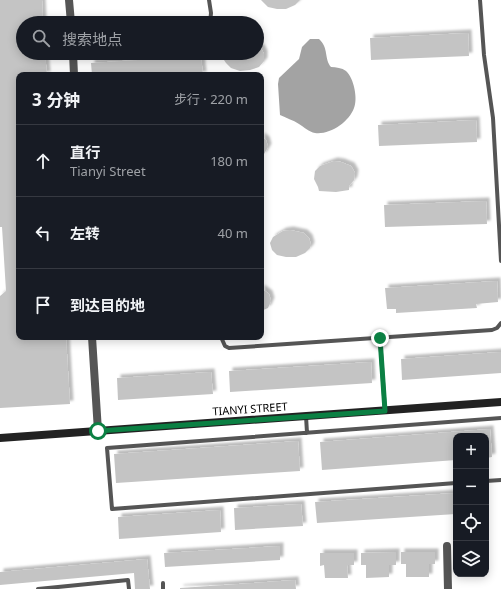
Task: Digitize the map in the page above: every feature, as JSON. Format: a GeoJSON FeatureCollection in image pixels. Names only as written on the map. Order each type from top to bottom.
{"type":"FeatureCollection","features":[{"type":"Feature","properties":{"kind":"street"},"geometry":{"type":"LineString","coordinates":[[69,0],[70,16]]}},
{"type":"Feature","properties":{"kind":"street"},"geometry":{"type":"LineString","coordinates":[[73,60],[74,72]]}},
{"type":"Feature","properties":{"kind":"street"},"geometry":{"type":"LineString","coordinates":[[92,340],[98,431]]}},
{"type":"Feature","properties":{"kind":"street","name":"TIANYI STREET"},"geometry":{"type":"LineString","coordinates":[[0,438],[501,402]]}},
{"type":"Feature","properties":{"kind":"street"},"geometry":{"type":"LineString","coordinates":[[447,546],[448,589]]}},
{"type":"Feature","properties":{"kind":"lane"},"geometry":{"type":"LineString","coordinates":[[210,0],[211,16]]}},
{"type":"Feature","properties":{"kind":"lane"},"geometry":{"type":"LineString","coordinates":[[480,0],[484,55],[493,118],[501,261]]}},
{"type":"Feature","properties":{"kind":"lane"},"geometry":{"type":"LineString","coordinates":[[222,340],[225,346],[229,348],[492,330],[497,328],[501,322]]}},
{"type":"Feature","properties":{"kind":"lane"},"geometry":{"type":"LineString","coordinates":[[380,338],[385,411]]}},
{"type":"Feature","properties":{"kind":"lane"},"geometry":{"type":"LineString","coordinates":[[306,416],[307,433]]}},
{"type":"Feature","properties":{"kind":"lane"},"geometry":{"type":"LineString","coordinates":[[453,483],[112,509],[107,448],[501,418]]}},
{"type":"Feature","properties":{"kind":"lane"},"geometry":{"type":"LineString","coordinates":[[489,481],[501,480]]}},
{"type":"Feature","properties":{"kind":"lane"},"geometry":{"type":"LineString","coordinates":[[38,589],[71,587],[128,580],[129,589]]}},
{"type":"Feature","properties":{"kind":"lane"},"geometry":{"type":"LineString","coordinates":[[163,583],[163,589]]}},
{"type":"Feature","properties":{"kind":"shaded area"},"geometry":{"type":"Polygon","coordinates":[[[310,39],[319,39],[322,42],[331,67],[343,69],[349,74],[353,83],[356,99],[352,113],[343,123],[333,130],[321,133],[311,132],[280,115],[279,78],[299,59],[302,47],[310,39]]]}},
{"type":"Feature","properties":{"kind":"building"},"geometry":{"type":"Polygon","coordinates":[[[0,0],[42,0],[43,16],[16,16],[16,60],[46,60],[47,72],[16,72],[16,340],[66,340],[70,404],[0,408],[0,296],[6,291],[2,227],[0,227],[0,0]]]}},
{"type":"Feature","properties":{"kind":"building"},"geometry":{"type":"Polygon","coordinates":[[[261,0],[300,0],[295,5],[286,9],[277,9],[268,7],[261,0]]]}},
{"type":"Feature","properties":{"kind":"building"},"geometry":{"type":"Polygon","coordinates":[[[468,33],[469,56],[371,60],[370,38],[468,33]]]}},
{"type":"Feature","properties":{"kind":"building"},"geometry":{"type":"Polygon","coordinates":[[[138,60],[201,60],[203,72],[92,72],[91,63],[138,60]]]}},
{"type":"Feature","properties":{"kind":"building"},"geometry":{"type":"Polygon","coordinates":[[[224,60],[264,60],[259,67],[240,71],[231,68],[224,60]]]}},
{"type":"Feature","properties":{"kind":"building"},"geometry":{"type":"Polygon","coordinates":[[[476,120],[477,142],[379,146],[378,125],[476,120]]]}},
{"type":"Feature","properties":{"kind":"building"},"geometry":{"type":"Polygon","coordinates":[[[264,138],[266,140],[268,147],[264,154],[264,138]]]}},
{"type":"Feature","properties":{"kind":"building"},"geometry":{"type":"Polygon","coordinates":[[[334,161],[351,166],[355,173],[354,180],[349,186],[349,190],[336,192],[319,191],[314,179],[315,171],[320,166],[334,161]]]}},
{"type":"Feature","properties":{"kind":"building"},"geometry":{"type":"Polygon","coordinates":[[[486,201],[487,224],[385,227],[384,205],[486,201]]]}},
{"type":"Feature","properties":{"kind":"building"},"geometry":{"type":"Polygon","coordinates":[[[290,230],[304,233],[309,238],[311,245],[310,248],[305,253],[296,257],[277,255],[272,250],[270,243],[273,237],[283,231],[290,230]]]}},
{"type":"Feature","properties":{"kind":"building"},"geometry":{"type":"Polygon","coordinates":[[[497,281],[498,302],[476,304],[477,308],[396,313],[396,309],[387,309],[385,288],[497,281]]]}},
{"type":"Feature","properties":{"kind":"building"},"geometry":{"type":"Polygon","coordinates":[[[264,290],[269,294],[271,301],[268,308],[264,310],[264,290]]]}},
{"type":"Feature","properties":{"kind":"building"},"geometry":{"type":"Polygon","coordinates":[[[501,352],[501,373],[402,380],[401,359],[501,352]]]}},
{"type":"Feature","properties":{"kind":"building"},"geometry":{"type":"Polygon","coordinates":[[[371,362],[372,383],[230,392],[229,371],[371,362]]]}},
{"type":"Feature","properties":{"kind":"building"},"geometry":{"type":"Polygon","coordinates":[[[211,372],[213,394],[118,400],[117,378],[211,372]]]}},
{"type":"Feature","properties":{"kind":"building"},"geometry":{"type":"Polygon","coordinates":[[[490,429],[492,457],[489,458],[489,433],[453,433],[453,460],[322,470],[320,442],[490,429]]]}},
{"type":"Feature","properties":{"kind":"building"},"geometry":{"type":"Polygon","coordinates":[[[298,441],[300,471],[116,483],[114,454],[298,441]]]}},
{"type":"Feature","properties":{"kind":"building"},"geometry":{"type":"Polygon","coordinates":[[[453,493],[453,514],[317,523],[315,502],[453,493]]]}},
{"type":"Feature","properties":{"kind":"building"},"geometry":{"type":"Polygon","coordinates":[[[301,504],[303,526],[235,530],[234,508],[301,504]]]}},
{"type":"Feature","properties":{"kind":"building"},"geometry":{"type":"Polygon","coordinates":[[[220,510],[221,532],[119,539],[118,517],[220,510]]]}},
{"type":"Feature","properties":{"kind":"building"},"geometry":{"type":"Polygon","coordinates":[[[280,546],[280,560],[165,567],[164,553],[280,546]]]}},
{"type":"Feature","properties":{"kind":"building"},"geometry":{"type":"Polygon","coordinates":[[[396,552],[396,565],[389,565],[389,577],[366,578],[366,565],[361,565],[361,553],[396,552]]]}},
{"type":"Feature","properties":{"kind":"building"},"geometry":{"type":"Polygon","coordinates":[[[401,552],[435,552],[435,564],[429,564],[429,577],[406,577],[406,564],[401,564],[401,552]]]}},
{"type":"Feature","properties":{"kind":"building"},"geometry":{"type":"Polygon","coordinates":[[[320,553],[354,553],[354,565],[347,565],[348,578],[325,578],[324,565],[320,566],[320,553]]]}},
{"type":"Feature","properties":{"kind":"building"},"geometry":{"type":"Polygon","coordinates":[[[147,559],[150,589],[135,589],[134,573],[0,585],[0,572],[147,559]]]}},
{"type":"Feature","properties":{"kind":"building"},"geometry":{"type":"Polygon","coordinates":[[[295,580],[296,589],[180,589],[180,588],[295,580]]]}},
{"type":"Feature","properties":{"kind":"route"},"geometry":{"type":"LineString","coordinates":[[98,431],[385,411],[380,338]]}}]}
